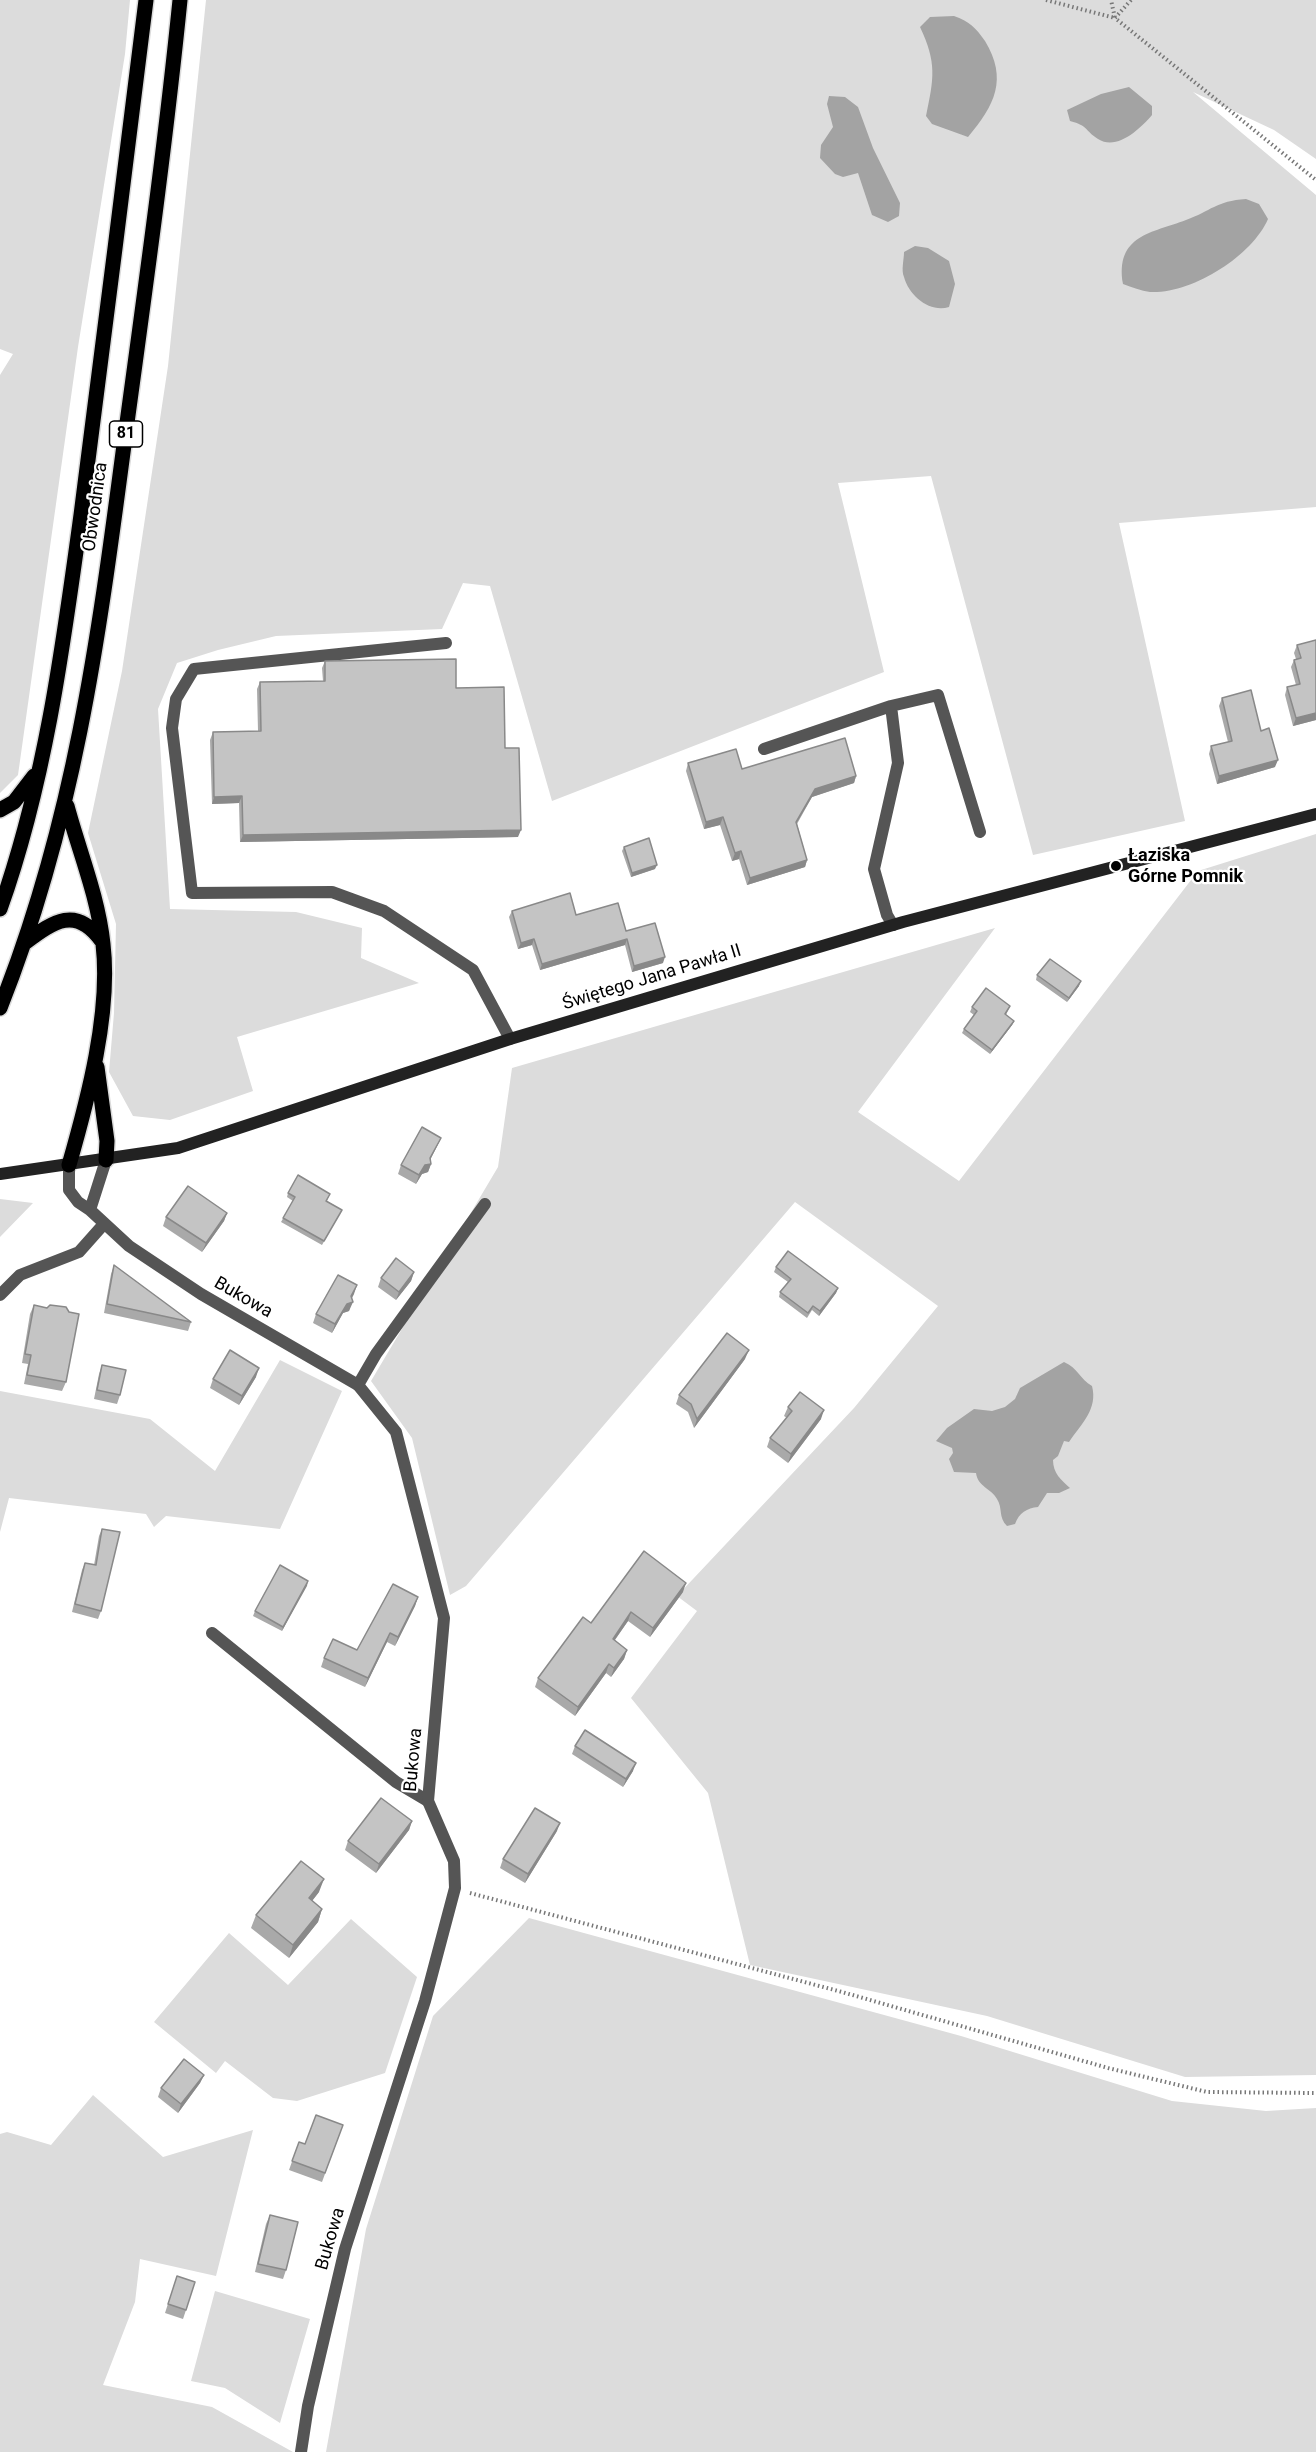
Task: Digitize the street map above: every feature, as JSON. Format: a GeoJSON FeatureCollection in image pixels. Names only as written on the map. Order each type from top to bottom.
{"type":"FeatureCollection","features":[{"type":"Feature","properties":{"kind":"main road","name":"Obwodnica"},"geometry":{"type":"LineString","coordinates":[[0,909],[39,769],[64,635],[113,278],[146,0]]}},
{"type":"Feature","properties":{"kind":"main road","name":"Obwodnica"},"geometry":{"type":"LineString","coordinates":[[0,1008],[26,942],[66,803],[96,650],[138,345],[180,0]]}},
{"type":"Feature","properties":{"kind":"main road"},"geometry":{"type":"LineString","coordinates":[[0,810],[14,802],[39,769]]}},
{"type":"Feature","properties":{"kind":"main road"},"geometry":{"type":"LineString","coordinates":[[66,803],[94,896],[103,943],[105,977],[95,1054],[69,1166]]}},
{"type":"Feature","properties":{"kind":"main road"},"geometry":{"type":"LineString","coordinates":[[0,865],[7,890]]}},
{"type":"Feature","properties":{"kind":"main road"},"geometry":{"type":"LineString","coordinates":[[26,942],[53,922],[69,919],[91,926],[103,943]]}},
{"type":"Feature","properties":{"kind":"main road"},"geometry":{"type":"LineString","coordinates":[[95,1054],[107,1141],[106,1160]]}},
{"type":"Feature","properties":{"kind":"street"},"geometry":{"type":"LineString","coordinates":[[446,643],[194,669],[176,699],[172,728],[192,892],[332,892],[384,911],[473,970],[510,1040]]}},
{"type":"Feature","properties":{"kind":"street"},"geometry":{"type":"LineString","coordinates":[[765,749],[891,706],[938,695],[980,832]]}},
{"type":"Feature","properties":{"kind":"street"},"geometry":{"type":"LineString","coordinates":[[891,706],[898,762],[874,869],[887,915],[893,925]]}},
{"type":"Feature","properties":{"kind":"street","name":"Świętego Jana Pawła II"},"geometry":{"type":"LineString","coordinates":[[0,1174],[69,1166],[178,1148],[510,1040],[893,925],[1224,836],[1316,814]]}},
{"type":"Feature","properties":{"kind":"street"},"geometry":{"type":"LineString","coordinates":[[90,1210],[106,1160]]}},
{"type":"Feature","properties":{"kind":"street","name":"Bukowa"},"geometry":{"type":"LineString","coordinates":[[69,1166],[69,1190],[78,1202],[90,1210],[103,1225],[129,1246],[201,1294],[357,1385],[396,1432],[444,1618],[428,1802],[454,1861],[455,1888],[425,2001],[345,2250],[308,2406],[301,2452]]}},
{"type":"Feature","properties":{"kind":"street"},"geometry":{"type":"LineString","coordinates":[[357,1385],[376,1354],[485,1204]]}},
{"type":"Feature","properties":{"kind":"street"},"geometry":{"type":"LineString","coordinates":[[0,1295],[21,1275],[79,1252],[103,1225]]}},
{"type":"Feature","properties":{"kind":"street"},"geometry":{"type":"LineString","coordinates":[[212,1633],[396,1782],[428,1802]]}},
{"type":"Feature","properties":{"kind":"path"},"geometry":{"type":"LineString","coordinates":[[1046,0],[1115,18],[1316,180]]}},
{"type":"Feature","properties":{"kind":"path"},"geometry":{"type":"LineString","coordinates":[[1111,0],[1115,18]]}},
{"type":"Feature","properties":{"kind":"path"},"geometry":{"type":"LineString","coordinates":[[1115,18],[1131,0]]}},
{"type":"Feature","properties":{"kind":"path"},"geometry":{"type":"LineString","coordinates":[[455,1888],[842,1992],[1108,2068],[1196,2090],[1228,2093],[1316,2093]]}},
{"type":"Feature","properties":{"kind":"shaded area"},"geometry":{"type":"Polygon","coordinates":[[[0,0],[130,0],[125,54],[78,347],[18,775],[0,793],[0,375],[13,354],[0,349],[0,0]]]}},
{"type":"Feature","properties":{"kind":"shaded area"},"geometry":{"type":"Polygon","coordinates":[[[206,0],[1316,0],[1316,159],[1274,130],[1193,92],[1316,195],[1316,507],[1119,523],[1185,821],[1033,855],[931,476],[838,483],[884,672],[552,801],[490,586],[463,583],[442,629],[276,636],[218,650],[177,663],[158,709],[170,909],[296,912],[362,928],[361,958],[419,983],[237,1037],[253,1091],[170,1120],[133,1116],[109,1072],[114,1013],[116,924],[88,833],[122,671],[168,366],[206,0]]]}},
{"type":"Feature","properties":{"kind":"shaded area"},"geometry":{"type":"Polygon","coordinates":[[[954,16],[968,23],[978,32],[992,55],[996,68],[997,80],[991,103],[968,137],[932,124],[926,116],[932,71],[929,51],[920,27],[930,17],[954,16]]]}},
{"type":"Feature","properties":{"kind":"shaded area"},"geometry":{"type":"Polygon","coordinates":[[[1129,87],[1152,106],[1152,115],[1128,137],[1105,142],[1084,127],[1070,121],[1067,110],[1101,94],[1129,87]]]}},
{"type":"Feature","properties":{"kind":"shaded area"},"geometry":{"type":"Polygon","coordinates":[[[829,96],[845,97],[858,107],[873,148],[900,203],[899,216],[888,222],[872,215],[858,173],[843,177],[835,174],[820,158],[821,145],[833,127],[827,104],[829,96]]]}},
{"type":"Feature","properties":{"kind":"shaded area"},"geometry":{"type":"Polygon","coordinates":[[[1246,199],[1259,204],[1268,219],[1260,233],[1235,259],[1202,280],[1184,287],[1150,292],[1123,284],[1122,268],[1125,255],[1130,246],[1139,239],[1149,233],[1195,217],[1220,204],[1246,199]]]}},
{"type":"Feature","properties":{"kind":"shaded area"},"geometry":{"type":"Polygon","coordinates":[[[915,246],[928,248],[949,261],[955,284],[949,307],[935,308],[921,301],[910,291],[903,274],[904,252],[915,246]]]}},
{"type":"Feature","properties":{"kind":"shaded area"},"geometry":{"type":"Polygon","coordinates":[[[1316,834],[1316,2075],[1185,2077],[987,2016],[750,1965],[708,1793],[631,1698],[697,1611],[677,1596],[854,1408],[938,1306],[795,1202],[466,1586],[450,1595],[412,1438],[371,1381],[498,1167],[512,1068],[995,928],[858,1112],[959,1181],[1198,871],[1316,834]]]}},
{"type":"Feature","properties":{"kind":"shaded area"},"geometry":{"type":"Polygon","coordinates":[[[0,1199],[33,1203],[0,1237],[0,1199]]]}},
{"type":"Feature","properties":{"kind":"shaded area"},"geometry":{"type":"Polygon","coordinates":[[[280,1360],[342,1391],[280,1529],[166,1516],[154,1527],[146,1514],[9,1498],[0,1532],[0,1391],[150,1419],[215,1471],[280,1360]]]}},
{"type":"Feature","properties":{"kind":"shaded area"},"geometry":{"type":"Polygon","coordinates":[[[1064,1362],[1073,1367],[1092,1386],[1093,1394],[1088,1416],[1069,1442],[1064,1441],[1058,1456],[1053,1460],[1056,1472],[1070,1488],[1059,1493],[1047,1493],[1038,1507],[1024,1512],[1015,1524],[1007,1526],[1002,1519],[997,1499],[979,1481],[976,1473],[954,1472],[949,1459],[953,1453],[952,1448],[936,1441],[947,1428],[974,1409],[992,1411],[1005,1407],[1015,1399],[1020,1388],[1064,1362]]]}},
{"type":"Feature","properties":{"kind":"shaded area"},"geometry":{"type":"Polygon","coordinates":[[[529,1918],[961,2036],[1172,2101],[1266,2111],[1316,2108],[1316,2452],[326,2452],[366,2229],[433,2016],[529,1918]]]}},
{"type":"Feature","properties":{"kind":"shaded area"},"geometry":{"type":"Polygon","coordinates":[[[351,1919],[417,1977],[385,2073],[297,2101],[273,2098],[225,2061],[216,2073],[154,2022],[229,1933],[288,1985],[351,1919]]]}},
{"type":"Feature","properties":{"kind":"shaded area"},"geometry":{"type":"Polygon","coordinates":[[[93,2095],[163,2157],[253,2130],[216,2276],[140,2259],[135,2302],[103,2385],[212,2407],[293,2452],[0,2452],[0,2134],[7,2132],[51,2145],[93,2095]]]}},
{"type":"Feature","properties":{"kind":"shaded area"},"geometry":{"type":"Polygon","coordinates":[[[215,2291],[310,2319],[280,2423],[225,2388],[191,2381],[215,2291]]]}},
{"type":"Feature","properties":{"kind":"building"},"geometry":{"type":"Polygon","coordinates":[[[1316,640],[1316,713],[1296,718],[1287,687],[1300,684],[1294,660],[1301,658],[1297,645],[1316,640]]]}},
{"type":"Feature","properties":{"kind":"building"},"geometry":{"type":"Polygon","coordinates":[[[456,659],[456,688],[504,687],[505,748],[519,748],[521,830],[243,835],[242,796],[214,797],[213,732],[261,731],[260,682],[325,681],[325,661],[456,659]]]}},
{"type":"Feature","properties":{"kind":"building"},"geometry":{"type":"Polygon","coordinates":[[[1251,690],[1261,731],[1269,728],[1278,760],[1219,776],[1211,746],[1232,741],[1222,698],[1251,690]]]}},
{"type":"Feature","properties":{"kind":"building"},"geometry":{"type":"Polygon","coordinates":[[[845,738],[856,776],[815,789],[796,822],[807,860],[750,878],[741,851],[735,853],[723,817],[706,822],[688,763],[736,749],[742,769],[845,738]]]}},
{"type":"Feature","properties":{"kind":"building"},"geometry":{"type":"Polygon","coordinates":[[[649,838],[657,865],[632,873],[624,847],[649,838]]]}},
{"type":"Feature","properties":{"kind":"building"},"geometry":{"type":"Polygon","coordinates":[[[570,893],[576,915],[618,903],[626,931],[655,923],[665,957],[634,966],[627,939],[542,964],[534,939],[521,943],[512,911],[570,893]]]}},
{"type":"Feature","properties":{"kind":"building"},"geometry":{"type":"Polygon","coordinates":[[[1050,959],[1081,981],[1069,998],[1037,975],[1050,959]]]}},
{"type":"Feature","properties":{"kind":"building"},"geometry":{"type":"Polygon","coordinates":[[[986,988],[1010,1006],[1005,1014],[1014,1021],[992,1050],[964,1029],[977,1011],[972,1007],[986,988]]]}},
{"type":"Feature","properties":{"kind":"building"},"geometry":{"type":"Polygon","coordinates":[[[422,1127],[441,1138],[430,1158],[431,1164],[425,1165],[419,1175],[401,1165],[422,1127]]]}},
{"type":"Feature","properties":{"kind":"building"},"geometry":{"type":"Polygon","coordinates":[[[298,1175],[330,1194],[326,1201],[342,1210],[324,1241],[283,1218],[295,1197],[288,1193],[298,1175]]]}},
{"type":"Feature","properties":{"kind":"building"},"geometry":{"type":"Polygon","coordinates":[[[188,1186],[227,1213],[206,1243],[166,1217],[188,1186]]]}},
{"type":"Feature","properties":{"kind":"building"},"geometry":{"type":"Polygon","coordinates":[[[788,1251],[838,1288],[820,1311],[813,1306],[808,1313],[780,1292],[791,1279],[776,1267],[788,1251]]]}},
{"type":"Feature","properties":{"kind":"building"},"geometry":{"type":"Polygon","coordinates":[[[396,1258],[414,1272],[399,1292],[381,1278],[396,1258]]]}},
{"type":"Feature","properties":{"kind":"building"},"geometry":{"type":"Polygon","coordinates":[[[114,1265],[191,1322],[107,1304],[114,1265]]]}},
{"type":"Feature","properties":{"kind":"building"},"geometry":{"type":"Polygon","coordinates":[[[338,1275],[357,1285],[351,1296],[353,1302],[347,1304],[335,1324],[316,1314],[338,1275]]]}},
{"type":"Feature","properties":{"kind":"building"},"geometry":{"type":"Polygon","coordinates":[[[34,1305],[47,1308],[50,1305],[66,1307],[69,1312],[79,1314],[66,1382],[27,1375],[31,1355],[25,1354],[34,1305]]]}},
{"type":"Feature","properties":{"kind":"building"},"geometry":{"type":"Polygon","coordinates":[[[727,1333],[749,1350],[697,1419],[691,1404],[679,1395],[727,1333]]]}},
{"type":"Feature","properties":{"kind":"building"},"geometry":{"type":"Polygon","coordinates":[[[230,1350],[259,1368],[242,1396],[213,1379],[230,1350]]]}},
{"type":"Feature","properties":{"kind":"building"},"geometry":{"type":"Polygon","coordinates":[[[102,1365],[126,1370],[120,1395],[97,1390],[102,1365]]]}},
{"type":"Feature","properties":{"kind":"building"},"geometry":{"type":"Polygon","coordinates":[[[800,1392],[824,1410],[791,1454],[770,1438],[792,1411],[788,1407],[800,1392]]]}},
{"type":"Feature","properties":{"kind":"building"},"geometry":{"type":"Polygon","coordinates":[[[102,1529],[120,1532],[101,1611],[75,1604],[85,1563],[96,1565],[102,1529]]]}},
{"type":"Feature","properties":{"kind":"building"},"geometry":{"type":"Polygon","coordinates":[[[644,1551],[686,1583],[653,1628],[631,1612],[613,1639],[627,1650],[614,1668],[609,1664],[578,1707],[538,1678],[583,1617],[591,1623],[644,1551]]]}},
{"type":"Feature","properties":{"kind":"building"},"geometry":{"type":"Polygon","coordinates":[[[280,1565],[308,1581],[283,1627],[255,1611],[280,1565]]]}},
{"type":"Feature","properties":{"kind":"building"},"geometry":{"type":"Polygon","coordinates":[[[393,1584],[418,1597],[398,1637],[390,1633],[368,1678],[324,1658],[333,1639],[357,1650],[393,1584]]]}},
{"type":"Feature","properties":{"kind":"building"},"geometry":{"type":"Polygon","coordinates":[[[585,1730],[636,1763],[626,1779],[575,1746],[585,1730]]]}},
{"type":"Feature","properties":{"kind":"building"},"geometry":{"type":"Polygon","coordinates":[[[381,1798],[412,1821],[379,1864],[348,1841],[381,1798]]]}},
{"type":"Feature","properties":{"kind":"building"},"geometry":{"type":"Polygon","coordinates":[[[535,1808],[560,1823],[528,1874],[503,1859],[535,1808]]]}},
{"type":"Feature","properties":{"kind":"building"},"geometry":{"type":"Polygon","coordinates":[[[301,1861],[324,1879],[309,1898],[322,1909],[293,1945],[256,1915],[301,1861]]]}},
{"type":"Feature","properties":{"kind":"building"},"geometry":{"type":"Polygon","coordinates":[[[184,2059],[204,2075],[181,2104],[161,2088],[184,2059]]]}},
{"type":"Feature","properties":{"kind":"building"},"geometry":{"type":"Polygon","coordinates":[[[316,2115],[343,2125],[325,2173],[292,2161],[299,2142],[305,2144],[316,2115]]]}},
{"type":"Feature","properties":{"kind":"building"},"geometry":{"type":"Polygon","coordinates":[[[270,2215],[298,2222],[286,2270],[258,2264],[270,2215]]]}},
{"type":"Feature","properties":{"kind":"building"},"geometry":{"type":"Polygon","coordinates":[[[177,2276],[195,2282],[186,2310],[168,2304],[177,2276]]]}},
{"type":"Feature","properties":{"kind":"place","name":"Łaziska Górne Pomnik"},"geometry":{"type":"Point","coordinates":[1116,866]}}]}
